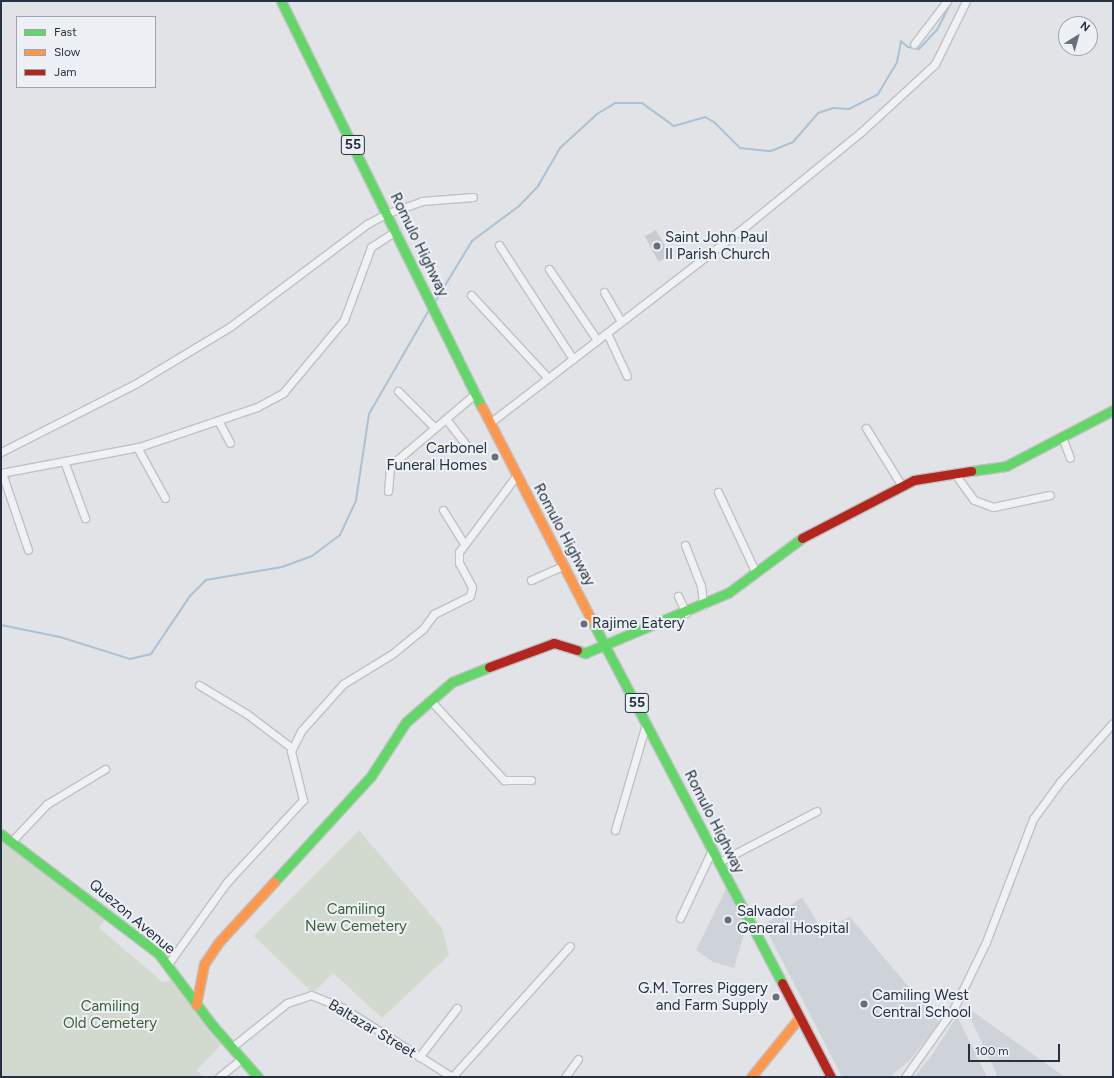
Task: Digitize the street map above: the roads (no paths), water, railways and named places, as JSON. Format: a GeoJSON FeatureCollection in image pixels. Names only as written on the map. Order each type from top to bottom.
{"type":"FeatureCollection","features":[{"type":"Feature","properties":{"kind":"main road","name":"Romulo Highway"},"geometry":{"type":"LineString","coordinates":[[281,1],[388,213],[516,476],[607,645],[799,1018],[831,1077]]}},
{"type":"Feature","properties":{"kind":"main road"},"geometry":{"type":"LineString","coordinates":[[196,1005],[204,964],[218,943],[371,776],[398,732],[431,701],[462,677],[554,642],[585,653],[686,613],[728,593],[787,546],[902,486],[919,478],[1006,466],[1113,410]]}},
{"type":"Feature","properties":{"kind":"main road","name":"Quezon Avenue"},"geometry":{"type":"LineString","coordinates":[[1,834],[104,910],[168,964],[196,1005],[258,1077]]}},
{"type":"Feature","properties":{"kind":"main road"},"geometry":{"type":"LineString","coordinates":[[751,1077],[799,1018]]}},
{"type":"Feature","properties":{"kind":"street"},"geometry":{"type":"LineString","coordinates":[[914,44],[947,1]]}},
{"type":"Feature","properties":{"kind":"street"},"geometry":{"type":"LineString","coordinates":[[491,422],[747,225],[927,73],[943,52],[966,1]]}},
{"type":"Feature","properties":{"kind":"street"},"geometry":{"type":"LineString","coordinates":[[1,452],[128,387],[231,326],[367,224],[388,213],[422,201],[473,197]]}},
{"type":"Feature","properties":{"kind":"street"},"geometry":{"type":"LineString","coordinates":[[28,550],[1,473],[137,447],[257,407],[283,393],[298,379],[344,320],[370,248],[396,231]]}},
{"type":"Feature","properties":{"kind":"street"},"geometry":{"type":"LineString","coordinates":[[499,245],[573,359]]}},
{"type":"Feature","properties":{"kind":"street"},"geometry":{"type":"LineString","coordinates":[[549,269],[597,340]]}},
{"type":"Feature","properties":{"kind":"street"},"geometry":{"type":"LineString","coordinates":[[604,292],[620,322]]}},
{"type":"Feature","properties":{"kind":"street"},"geometry":{"type":"LineString","coordinates":[[471,295],[548,378]]}},
{"type":"Feature","properties":{"kind":"street"},"geometry":{"type":"LineString","coordinates":[[606,333],[627,376]]}},
{"type":"Feature","properties":{"kind":"street"},"geometry":{"type":"LineString","coordinates":[[398,391],[435,428]]}},
{"type":"Feature","properties":{"kind":"street"},"geometry":{"type":"LineString","coordinates":[[388,492],[390,466],[476,392]]}},
{"type":"Feature","properties":{"kind":"street"},"geometry":{"type":"LineString","coordinates":[[446,419],[467,446]]}},
{"type":"Feature","properties":{"kind":"street"},"geometry":{"type":"LineString","coordinates":[[218,421],[230,444]]}},
{"type":"Feature","properties":{"kind":"street"},"geometry":{"type":"LineString","coordinates":[[866,428],[902,486]]}},
{"type":"Feature","properties":{"kind":"street"},"geometry":{"type":"LineString","coordinates":[[1062,437],[1070,458]]}},
{"type":"Feature","properties":{"kind":"street"},"geometry":{"type":"LineString","coordinates":[[137,447],[165,498]]}},
{"type":"Feature","properties":{"kind":"street"},"geometry":{"type":"LineString","coordinates":[[64,461],[85,518]]}},
{"type":"Feature","properties":{"kind":"street"},"geometry":{"type":"LineString","coordinates":[[955,474],[974,500],[993,507],[1050,496]]}},
{"type":"Feature","properties":{"kind":"street"},"geometry":{"type":"LineString","coordinates":[[168,964],[227,882],[303,800],[304,794],[293,767],[292,748],[301,731],[343,684],[392,654],[423,629],[434,614],[470,596],[472,587],[458,557],[464,543],[516,476]]}},
{"type":"Feature","properties":{"kind":"street"},"geometry":{"type":"LineString","coordinates":[[718,492],[755,571]]}},
{"type":"Feature","properties":{"kind":"street"},"geometry":{"type":"LineString","coordinates":[[443,510],[464,543]]}},
{"type":"Feature","properties":{"kind":"street"},"geometry":{"type":"LineString","coordinates":[[685,545],[702,586],[703,605]]}},
{"type":"Feature","properties":{"kind":"street"},"geometry":{"type":"LineString","coordinates":[[530,580],[564,565]]}},
{"type":"Feature","properties":{"kind":"street"},"geometry":{"type":"LineString","coordinates":[[678,596],[686,613]]}},
{"type":"Feature","properties":{"kind":"street"},"geometry":{"type":"LineString","coordinates":[[199,685],[247,714],[292,748]]}},
{"type":"Feature","properties":{"kind":"street"},"geometry":{"type":"LineString","coordinates":[[431,701],[504,780],[531,780]]}},
{"type":"Feature","properties":{"kind":"street"},"geometry":{"type":"LineString","coordinates":[[615,830],[646,722]]}},
{"type":"Feature","properties":{"kind":"street"},"geometry":{"type":"LineString","coordinates":[[905,1077],[954,1008],[986,942],[1033,819],[1060,782],[1113,723]]}},
{"type":"Feature","properties":{"kind":"street"},"geometry":{"type":"LineString","coordinates":[[12,841],[47,804],[105,769]]}},
{"type":"Feature","properties":{"kind":"street"},"geometry":{"type":"LineString","coordinates":[[719,862],[817,811]]}},
{"type":"Feature","properties":{"kind":"street"},"geometry":{"type":"LineString","coordinates":[[680,918],[712,849]]}},
{"type":"Feature","properties":{"kind":"street"},"geometry":{"type":"LineString","coordinates":[[452,1077],[570,946]]}},
{"type":"Feature","properties":{"kind":"street","name":"Baltazar Street"},"geometry":{"type":"LineString","coordinates":[[232,1047],[286,1003],[311,995],[343,1008],[452,1077]]}},
{"type":"Feature","properties":{"kind":"street"},"geometry":{"type":"LineString","coordinates":[[420,1057],[457,1008]]}},
{"type":"Feature","properties":{"kind":"street"},"geometry":{"type":"LineString","coordinates":[[219,1077],[241,1059]]}},
{"type":"Feature","properties":{"kind":"street"},"geometry":{"type":"LineString","coordinates":[[565,1077],[578,1059]]}},
{"type":"Feature","properties":{"kind":"waterway"},"geometry":{"type":"LineString","coordinates":[[435,302],[472,241],[519,206],[538,186],[560,148],[597,114],[615,103],[642,103],[674,126],[705,117],[714,122],[740,148],[771,151],[793,142],[818,113],[833,108],[849,109],[878,94],[897,62],[901,41],[908,47],[919,49],[937,30],[952,1]]}},
{"type":"Feature","properties":{"kind":"waterway"},"geometry":{"type":"LineString","coordinates":[[1,625],[60,637],[130,659],[151,654],[190,596],[206,580],[282,567],[312,556],[340,535],[356,500],[369,414],[429,310]]}},
{"type":"Feature","properties":{"kind":"place","name":"Saint John Paul II Parish Church"},"geometry":{"type":"Point","coordinates":[657,246]}},
{"type":"Feature","properties":{"kind":"place","name":"Carbonel Funeral Homes"},"geometry":{"type":"Point","coordinates":[495,457]}},
{"type":"Feature","properties":{"kind":"place","name":"Rajime Eatery"},"geometry":{"type":"Point","coordinates":[584,624]}},
{"type":"Feature","properties":{"kind":"place","name":"Salvador General Hospital"},"geometry":{"type":"Point","coordinates":[728,920]}},
{"type":"Feature","properties":{"kind":"place","name":"G.M. Torres Piggery and Farm Supply"},"geometry":{"type":"Point","coordinates":[776,997]}},
{"type":"Feature","properties":{"kind":"place","name":"Camiling West Central School"},"geometry":{"type":"Point","coordinates":[864,1004]}},
{"type":"Feature","properties":{"kind":"park label","name":"Camiling New Cemetery"},"geometry":{"type":"Point","coordinates":[356,918]}},
{"type":"Feature","properties":{"kind":"park label","name":"Camiling Old Cemetery"},"geometry":{"type":"Point","coordinates":[110,1014]}}]}
